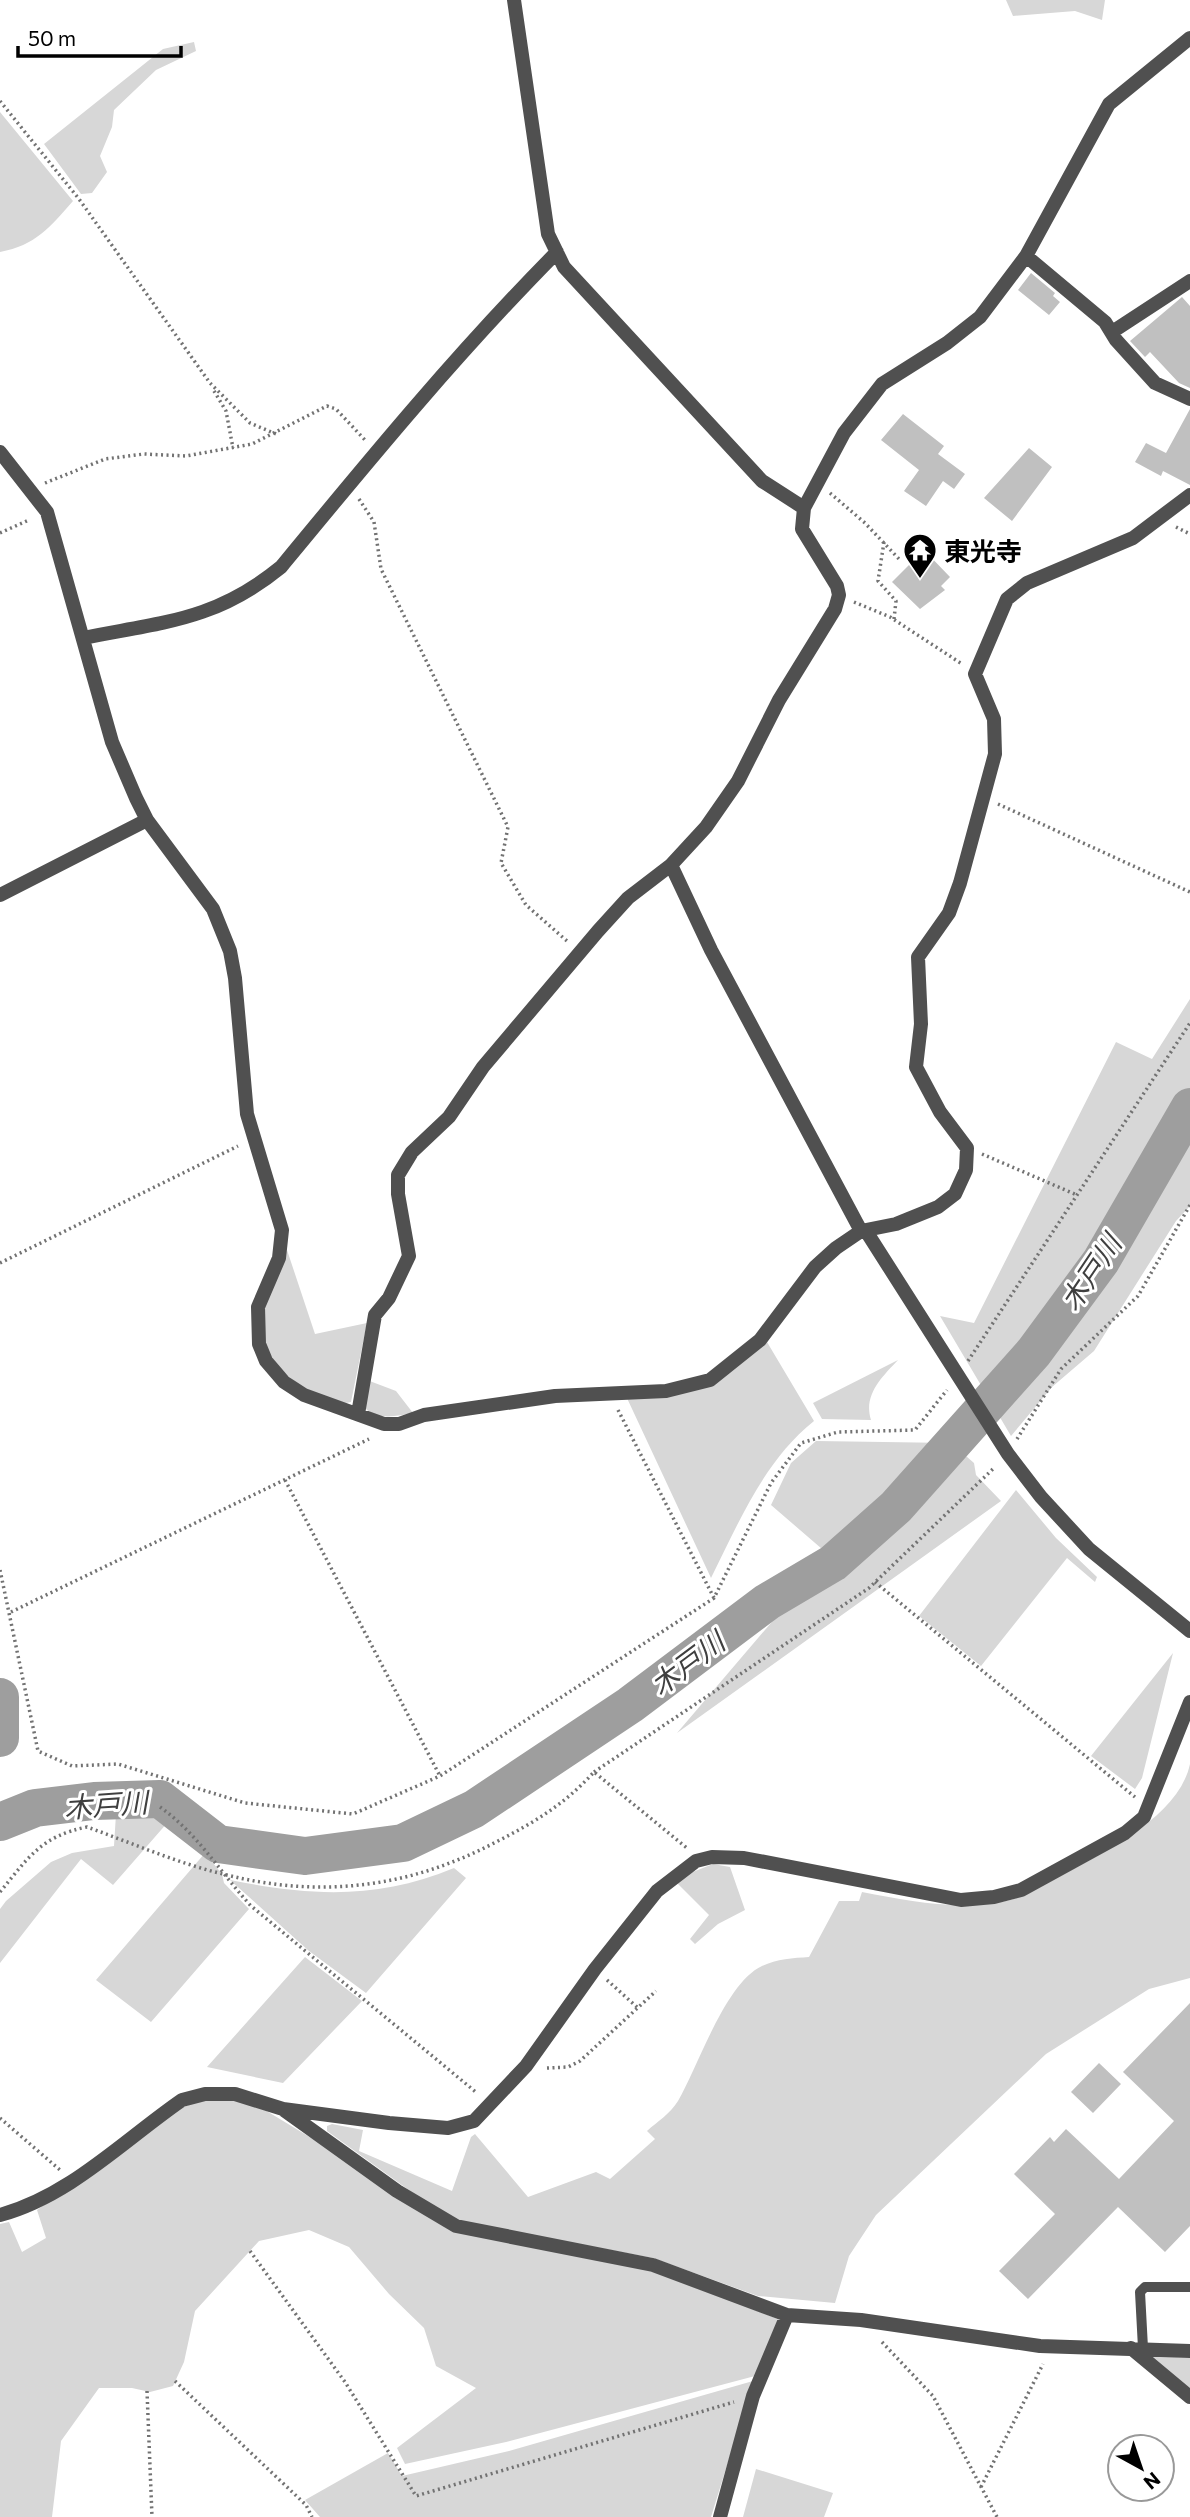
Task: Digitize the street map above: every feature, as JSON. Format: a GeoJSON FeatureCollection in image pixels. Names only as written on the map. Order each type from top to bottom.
{"type":"FeatureCollection","features":[{"type":"Feature","properties":{"kind":"street"},"geometry":{"type":"LineString","coordinates":[[514,0],[548,234],[564,267],[762,481],[804,508]]}},
{"type":"Feature","properties":{"kind":"street"},"geometry":{"type":"LineString","coordinates":[[358,1414],[375,1315],[389,1298],[409,1256],[398,1194],[398,1175],[412,1152],[449,1117],[483,1067],[580,951],[628,898],[671,865],[706,827],[738,781],[779,700],[835,609],[838,596],[836,586],[802,529],[804,508],[844,433],[882,384],[947,343],[979,317],[1026,257],[1109,104],[1190,38]]}},
{"type":"Feature","properties":{"kind":"street"},"geometry":{"type":"LineString","coordinates":[[83,638],[203,614],[256,588],[281,567],[488,322],[557,252]]}},
{"type":"Feature","properties":{"kind":"street"},"geometry":{"type":"LineString","coordinates":[[1026,257],[1105,322],[1155,383],[1190,399]]}},
{"type":"Feature","properties":{"kind":"street"},"geometry":{"type":"LineString","coordinates":[[1112,332],[1190,281]]}},
{"type":"Feature","properties":{"kind":"street"},"geometry":{"type":"LineString","coordinates":[[0,452],[47,512],[112,742],[147,820],[213,909],[230,951],[252,1139],[282,1230],[279,1258],[258,1307],[258,1344],[266,1361],[284,1382],[318,1402],[384,1424],[399,1424],[424,1415],[555,1396],[666,1391],[701,1384],[719,1375],[771,1328],[815,1267],[836,1248],[863,1231],[896,1224],[938,1207],[955,1194],[966,1170],[967,1147],[940,1112],[916,1067],[921,1024],[918,957],[948,913],[960,883],[995,754],[996,733],[989,704],[975,674],[1007,599],[1014,592],[1027,583],[1133,538],[1190,495]]}},
{"type":"Feature","properties":{"kind":"street"},"geometry":{"type":"LineString","coordinates":[[0,895],[147,820]]}},
{"type":"Feature","properties":{"kind":"street"},"geometry":{"type":"LineString","coordinates":[[671,865],[711,950],[863,1231],[1008,1454],[1041,1497],[1089,1549],[1190,1631]]}},
{"type":"Feature","properties":{"kind":"street"},"geometry":{"type":"LineString","coordinates":[[283,2109],[448,2128],[474,2121],[526,2066],[595,1969],[657,1891],[696,1861],[712,1857],[744,1858],[961,1900],[994,1897],[1021,1890],[1125,1833],[1144,1817],[1190,1702]]}},
{"type":"Feature","properties":{"kind":"street"},"geometry":{"type":"LineString","coordinates":[[0,2215],[31,2206],[73,2180],[182,2100],[205,2094],[235,2094],[256,2098],[283,2109],[397,2191],[456,2226],[653,2264],[787,2315],[861,2320],[1048,2346],[1190,2351]]}},
{"type":"Feature","properties":{"kind":"street"},"geometry":{"type":"LineString","coordinates":[[720,2517],[753,2396],[787,2315]]}},
{"type":"Feature","properties":{"kind":"street"},"geometry":{"type":"LineString","coordinates":[[1137,2348],[1190,2397]]}},
{"type":"Feature","properties":{"kind":"lane"},"geometry":{"type":"LineString","coordinates":[[1137,2348],[1140,2292],[1145,2287],[1190,2287]]}},
{"type":"Feature","properties":{"kind":"path"},"geometry":{"type":"LineString","coordinates":[[0,101],[79,199],[210,383],[226,411],[233,448]]}},
{"type":"Feature","properties":{"kind":"path"},"geometry":{"type":"LineString","coordinates":[[210,383],[250,423],[276,434]]}},
{"type":"Feature","properties":{"kind":"path"},"geometry":{"type":"LineString","coordinates":[[30,488],[105,459],[144,454],[186,456],[233,448],[276,434],[327,406],[336,409],[377,452]]}},
{"type":"Feature","properties":{"kind":"path"},"geometry":{"type":"LineString","coordinates":[[817,483],[900,559]]}},
{"type":"Feature","properties":{"kind":"path"},"geometry":{"type":"LineString","coordinates":[[350,484],[374,522],[380,569],[508,827],[501,863],[526,905],[580,951]]}},
{"type":"Feature","properties":{"kind":"path"},"geometry":{"type":"LineString","coordinates":[[0,533],[47,512]]}},
{"type":"Feature","properties":{"kind":"path"},"geometry":{"type":"LineString","coordinates":[[884,542],[878,581],[896,601],[894,619]]}},
{"type":"Feature","properties":{"kind":"path"},"geometry":{"type":"LineString","coordinates":[[838,596],[894,619],[975,674]]}},
{"type":"Feature","properties":{"kind":"path"},"geometry":{"type":"LineString","coordinates":[[984,797],[1190,892]]}},
{"type":"Feature","properties":{"kind":"path"},"geometry":{"type":"LineString","coordinates":[[0,1570],[11,1612],[38,1751],[72,1766],[118,1764],[245,1803],[353,1814],[440,1776],[714,1598],[771,1483],[801,1443],[838,1432],[915,1430],[959,1375],[1190,1023]]}},
{"type":"Feature","properties":{"kind":"path"},"geometry":{"type":"LineString","coordinates":[[0,1263],[252,1139]]}},
{"type":"Feature","properties":{"kind":"path"},"geometry":{"type":"LineString","coordinates":[[967,1147],[1077,1195]]}},
{"type":"Feature","properties":{"kind":"path"},"geometry":{"type":"LineString","coordinates":[[0,1892],[37,1847],[65,1831],[87,1827],[222,1874],[295,1886],[348,1886],[419,1876],[457,1863],[523,1827],[569,1799],[594,1772],[875,1582],[1008,1454],[1060,1369],[1138,1296],[1189,1207]]}},
{"type":"Feature","properties":{"kind":"path"},"geometry":{"type":"LineString","coordinates":[[609,1392],[714,1598]]}},
{"type":"Feature","properties":{"kind":"path"},"geometry":{"type":"LineString","coordinates":[[11,1612],[399,1424]]}},
{"type":"Feature","properties":{"kind":"path"},"geometry":{"type":"LineString","coordinates":[[285,1479],[440,1776]]}},
{"type":"Feature","properties":{"kind":"path"},"geometry":{"type":"LineString","coordinates":[[875,1582],[1149,1808]]}},
{"type":"Feature","properties":{"kind":"path"},"geometry":{"type":"LineString","coordinates":[[594,1772],[687,1849],[696,1861]]}},
{"type":"Feature","properties":{"kind":"path"},"geometry":{"type":"LineString","coordinates":[[160,1807],[209,1851],[222,1874],[251,1906],[492,2105]]}},
{"type":"Feature","properties":{"kind":"path"},"geometry":{"type":"LineString","coordinates":[[595,1969],[638,2008]]}},
{"type":"Feature","properties":{"kind":"path"},"geometry":{"type":"LineString","coordinates":[[526,2066],[568,2067],[580,2062],[656,1991]]}},
{"type":"Feature","properties":{"kind":"path"},"geometry":{"type":"LineString","coordinates":[[0,2118],[73,2180]]}},
{"type":"Feature","properties":{"kind":"path"},"geometry":{"type":"LineString","coordinates":[[250,2251],[338,2372],[416,2496],[753,2396]]}},
{"type":"Feature","properties":{"kind":"path"},"geometry":{"type":"LineString","coordinates":[[861,2320],[933,2396],[997,2517]]}},
{"type":"Feature","properties":{"kind":"path"},"geometry":{"type":"LineString","coordinates":[[981,2487],[1038,2374],[1048,2346]]}},
{"type":"Feature","properties":{"kind":"path"},"geometry":{"type":"LineString","coordinates":[[175,2382],[306,2505],[312,2517]]}},
{"type":"Feature","properties":{"kind":"path"},"geometry":{"type":"LineString","coordinates":[[146,2392],[152,2517]]}},
{"type":"Feature","properties":{"kind":"shaded area"},"geometry":{"type":"Polygon","coordinates":[[[1006,0],[1105,0],[1102,20],[1075,11],[1013,16],[1006,0]]]}},
{"type":"Feature","properties":{"kind":"shaded area"},"geometry":{"type":"Polygon","coordinates":[[[194,42],[196,51],[156,70],[114,110],[112,127],[100,156],[107,172],[92,193],[81,194],[44,144],[163,49],[194,42]]]}},
{"type":"Feature","properties":{"kind":"shaded area"},"geometry":{"type":"Polygon","coordinates":[[[0,112],[73,201],[33,240],[0,252],[0,112]]]}},
{"type":"Feature","properties":{"kind":"shaded area"},"geometry":{"type":"Polygon","coordinates":[[[1190,999],[1190,1206],[1176,1221],[1094,1351],[1052,1387],[1011,1436],[940,1316],[974,1323],[1116,1042],[1152,1059],[1190,999]]]}},
{"type":"Feature","properties":{"kind":"shaded area"},"geometry":{"type":"Polygon","coordinates":[[[287,1250],[315,1334],[367,1323],[351,1402],[334,1402],[306,1389],[286,1374],[273,1359],[265,1343],[262,1326],[264,1309],[269,1290],[287,1250]]]}},
{"type":"Feature","properties":{"kind":"shaded area"},"geometry":{"type":"Polygon","coordinates":[[[767,1342],[814,1421],[796,1437],[767,1473],[711,1578],[626,1396],[712,1385],[767,1342]]]}},
{"type":"Feature","properties":{"kind":"shaded area"},"geometry":{"type":"Polygon","coordinates":[[[898,1360],[880,1380],[872,1395],[869,1411],[871,1420],[822,1419],[813,1403],[898,1360]]]}},
{"type":"Feature","properties":{"kind":"shaded area"},"geometry":{"type":"Polygon","coordinates":[[[367,1380],[396,1391],[413,1413],[381,1416],[369,1411],[364,1407],[367,1380]]]}},
{"type":"Feature","properties":{"kind":"shaded area"},"geometry":{"type":"Polygon","coordinates":[[[816,1441],[951,1443],[974,1463],[976,1475],[1001,1501],[677,1733],[829,1555],[771,1505],[791,1463],[816,1441]]]}},
{"type":"Feature","properties":{"kind":"shaded area"},"geometry":{"type":"Polygon","coordinates":[[[1016,1490],[1056,1538],[1097,1577],[1095,1582],[1067,1558],[981,1666],[919,1616],[1016,1490]]]}},
{"type":"Feature","properties":{"kind":"shaded area"},"geometry":{"type":"Polygon","coordinates":[[[1173,1653],[1142,1778],[1135,1789],[1091,1756],[1173,1653]]]}},
{"type":"Feature","properties":{"kind":"shaded area"},"geometry":{"type":"Polygon","coordinates":[[[1190,1764],[1190,1978],[1149,1989],[1046,2054],[876,2215],[849,2256],[835,2303],[758,2296],[653,2258],[457,2221],[442,2214],[327,2131],[327,2126],[332,2124],[363,2130],[359,2151],[452,2191],[471,2137],[475,2134],[528,2197],[596,2172],[610,2179],[655,2139],[647,2131],[668,2114],[678,2101],[724,2007],[736,1989],[762,1966],[779,1960],[809,1957],[839,1901],[859,1901],[862,1892],[952,1905],[988,1904],[1021,1896],[1139,1830],[1172,1800],[1183,1783],[1190,1764]]]}},
{"type":"Feature","properties":{"kind":"shaded area"},"geometry":{"type":"Polygon","coordinates":[[[153,1808],[168,1822],[113,1885],[81,1859],[0,1963],[0,1909],[6,1901],[51,1862],[72,1853],[114,1846],[116,1814],[153,1808]]]}},
{"type":"Feature","properties":{"kind":"shaded area"},"geometry":{"type":"Polygon","coordinates":[[[205,1853],[222,1874],[224,1883],[249,1909],[151,2022],[96,1980],[205,1853]]]}},
{"type":"Feature","properties":{"kind":"shaded area"},"geometry":{"type":"Polygon","coordinates":[[[713,1864],[730,1867],[745,1910],[718,1924],[695,1944],[690,1939],[709,1915],[677,1883],[685,1875],[713,1864]]]}},
{"type":"Feature","properties":{"kind":"shaded area"},"geometry":{"type":"Polygon","coordinates":[[[454,1868],[466,1878],[366,1993],[309,1951],[230,1880],[316,1892],[343,1892],[398,1886],[454,1868]]]}},
{"type":"Feature","properties":{"kind":"shaded area"},"geometry":{"type":"Polygon","coordinates":[[[305,1957],[362,2001],[283,2083],[207,2067],[305,1957]]]}},
{"type":"Feature","properties":{"kind":"shaded area"},"geometry":{"type":"Polygon","coordinates":[[[230,2096],[265,2110],[331,2150],[436,2222],[652,2269],[780,2320],[755,2376],[506,2442],[405,2464],[397,2448],[476,2388],[436,2366],[424,2328],[389,2294],[349,2247],[309,2230],[259,2241],[195,2311],[184,2362],[173,2386],[150,2392],[132,2388],[99,2388],[61,2441],[52,2517],[0,2517],[0,2224],[9,2222],[22,2252],[46,2238],[37,2210],[181,2108],[199,2101],[230,2096]]]}},
{"type":"Feature","properties":{"kind":"shaded area"},"geometry":{"type":"Polygon","coordinates":[[[1147,2355],[1190,2358],[1190,2391],[1147,2355]]]}},
{"type":"Feature","properties":{"kind":"shaded area"},"geometry":{"type":"Polygon","coordinates":[[[753,2381],[711,2517],[320,2517],[305,2500],[388,2453],[402,2476],[509,2451],[753,2381]]]}},
{"type":"Feature","properties":{"kind":"shaded area"},"geometry":{"type":"Polygon","coordinates":[[[756,2469],[833,2493],[824,2517],[743,2517],[756,2469]]]}},
{"type":"Feature","properties":{"kind":"building"},"geometry":{"type":"Polygon","coordinates":[[[1031,273],[1055,293],[1053,296],[1060,302],[1049,315],[1018,290],[1031,273]]]}},
{"type":"Feature","properties":{"kind":"building"},"geometry":{"type":"Polygon","coordinates":[[[1182,297],[1190,306],[1190,388],[1179,383],[1150,352],[1145,357],[1130,341],[1182,297]]]}},
{"type":"Feature","properties":{"kind":"building"},"geometry":{"type":"Polygon","coordinates":[[[1190,409],[1190,485],[1163,471],[1161,476],[1135,462],[1146,443],[1166,453],[1190,409]]]}},
{"type":"Feature","properties":{"kind":"building"},"geometry":{"type":"Polygon","coordinates":[[[903,414],[944,446],[938,454],[965,474],[954,489],[943,481],[926,506],[904,491],[919,470],[881,440],[903,414]]]}},
{"type":"Feature","properties":{"kind":"building"},"geometry":{"type":"Polygon","coordinates":[[[1029,448],[1052,467],[1012,521],[984,498],[1029,448]]]}},
{"type":"Feature","properties":{"kind":"building"},"geometry":{"type":"Polygon","coordinates":[[[924,550],[950,577],[941,586],[945,590],[920,609],[892,582],[924,550]]]}},
{"type":"Feature","properties":{"kind":"building"},"geometry":{"type":"Polygon","coordinates":[[[1190,2003],[1190,2226],[1165,2252],[1118,2207],[1028,2299],[999,2271],[1055,2214],[1014,2174],[1050,2137],[1054,2142],[1066,2129],[1119,2179],[1174,2121],[1123,2072],[1190,2003]]]}},
{"type":"Feature","properties":{"kind":"building"},"geometry":{"type":"Polygon","coordinates":[[[1099,2063],[1121,2084],[1093,2113],[1071,2092],[1099,2063]]]}},
{"type":"Feature","properties":{"kind":"waterway","name":"木戸川"},"geometry":{"type":"LineString","coordinates":[[0,1822],[35,1808],[94,1801],[160,1799],[218,1844],[305,1856],[403,1843],[474,1809],[630,1705],[767,1602],[833,1563],[896,1507],[1034,1352],[1101,1261],[1190,1107]]}},
{"type":"Feature","properties":{"kind":"waterway"},"geometry":{"type":"LineString","coordinates":[[0,1697],[0,1738]]}},
{"type":"Feature","properties":{"kind":"place","name":"東光寺"},"geometry":{"type":"Point","coordinates":[920,580]}}]}
